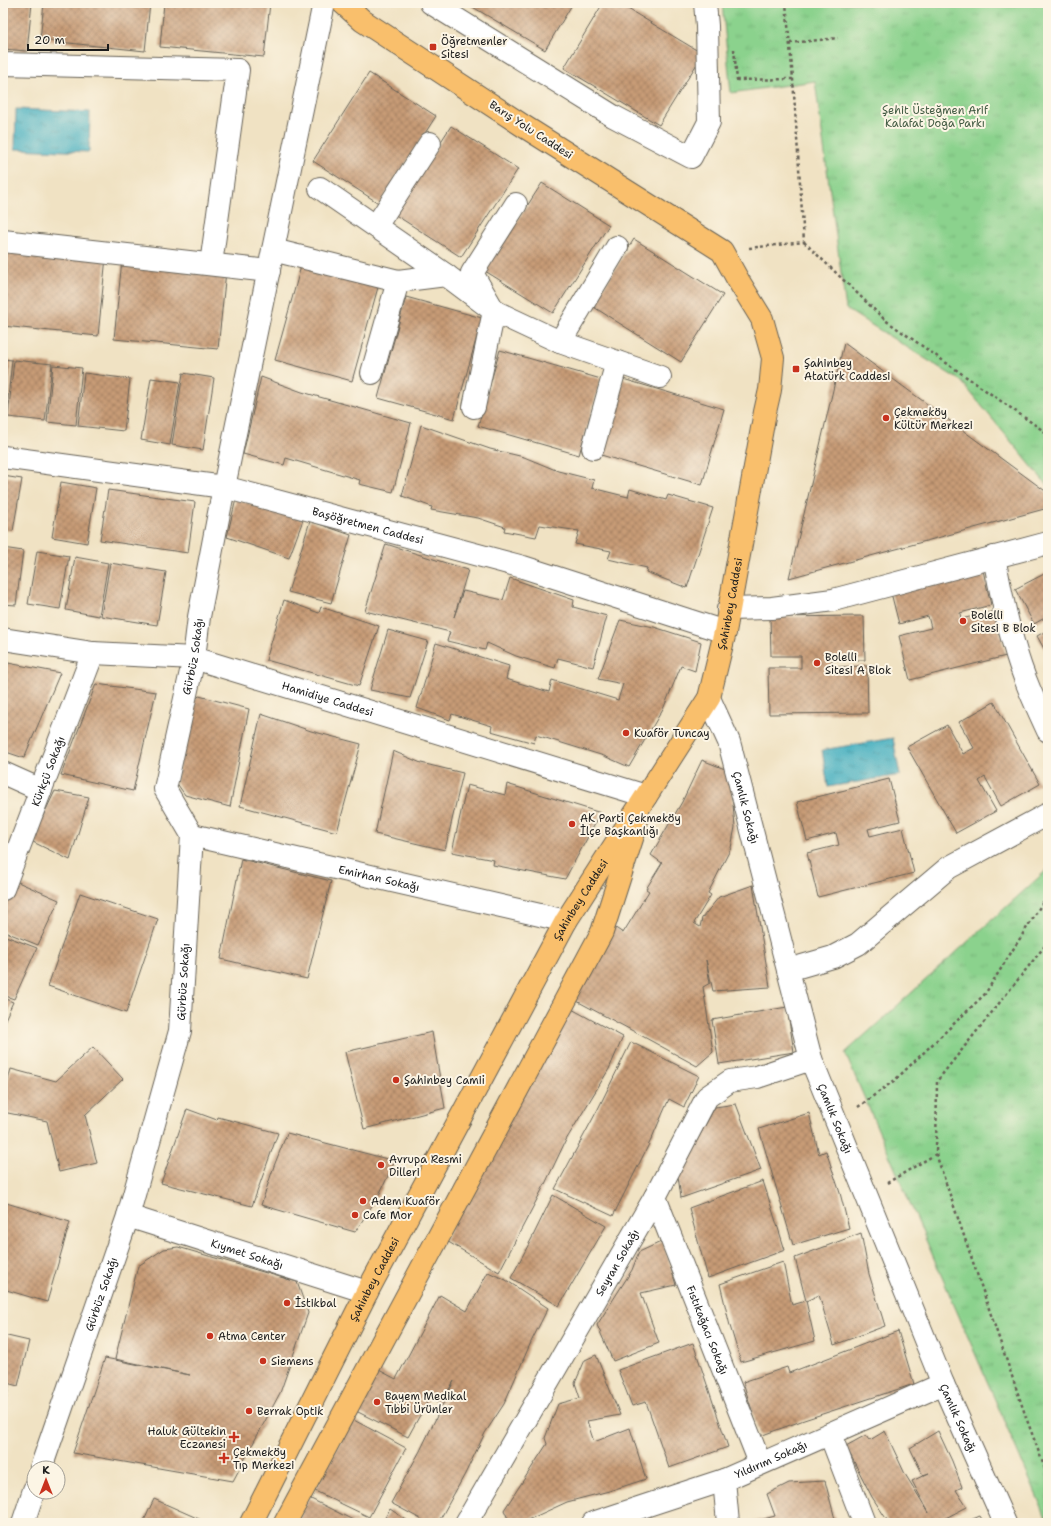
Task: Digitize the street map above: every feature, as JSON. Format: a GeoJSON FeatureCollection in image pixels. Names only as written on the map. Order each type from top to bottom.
{"type":"FeatureCollection","features":[{"type":"Feature","properties":{"kind":"main road","name":"Barış Yolu Caddesi"},"geometry":{"type":"LineString","coordinates":[[344,3],[363,21],[525,127],[722,251]]}},
{"type":"Feature","properties":{"kind":"main road","name":"Şahinbey Caddesi"},"geometry":{"type":"LineString","coordinates":[[251,1523],[367,1292],[566,921],[709,698],[724,632],[770,390],[773,358],[762,319],[722,251]]}},
{"type":"Feature","properties":{"kind":"main road"},"geometry":{"type":"LineString","coordinates":[[285,1523],[602,932],[646,796]]}},
{"type":"Feature","properties":{"kind":"street","name":"Gürbüz Sokağı"},"geometry":{"type":"LineString","coordinates":[[44,1460],[128,1216],[180,1031],[192,835],[165,789],[194,658],[200,616],[224,487],[324,3]]}},
{"type":"Feature","properties":{"kind":"street"},"geometry":{"type":"LineString","coordinates":[[431,3],[613,116],[691,157],[709,122],[707,26],[705,3]]}},
{"type":"Feature","properties":{"kind":"street"},"geometry":{"type":"LineString","coordinates":[[3,64],[238,70],[211,264]]}},
{"type":"Feature","properties":{"kind":"street"},"geometry":{"type":"LineString","coordinates":[[376,226],[430,143]]}},
{"type":"Feature","properties":{"kind":"street"},"geometry":{"type":"LineString","coordinates":[[320,188],[446,275],[494,311],[560,342],[660,377]]}},
{"type":"Feature","properties":{"kind":"street"},"geometry":{"type":"LineString","coordinates":[[474,407],[494,311],[472,273],[516,204]]}},
{"type":"Feature","properties":{"kind":"street"},"geometry":{"type":"LineString","coordinates":[[3,241],[211,264],[271,260],[398,281],[446,275]]}},
{"type":"Feature","properties":{"kind":"street"},"geometry":{"type":"LineString","coordinates":[[560,342],[617,247]]}},
{"type":"Feature","properties":{"kind":"street"},"geometry":{"type":"LineString","coordinates":[[372,373],[398,281]]}},
{"type":"Feature","properties":{"kind":"street"},"geometry":{"type":"LineString","coordinates":[[593,448],[617,362]]}},
{"type":"Feature","properties":{"kind":"street","name":"Başöğretmen Caddesi"},"geometry":{"type":"LineString","coordinates":[[3,457],[224,487],[523,567],[724,632]]}},
{"type":"Feature","properties":{"kind":"street"},"geometry":{"type":"LineString","coordinates":[[728,609],[772,608],[833,600],[1048,543]]}},
{"type":"Feature","properties":{"kind":"street"},"geometry":{"type":"LineString","coordinates":[[994,557],[1002,602],[1014,646],[1030,692],[1048,731]]}},
{"type":"Feature","properties":{"kind":"street","name":"Hamidiye Caddesi"},"geometry":{"type":"LineString","coordinates":[[3,639],[93,653],[194,658],[646,796]]}},
{"type":"Feature","properties":{"kind":"street","name":"Kürkçü Sokağı"},"geometry":{"type":"LineString","coordinates":[[4,883],[93,653]]}},
{"type":"Feature","properties":{"kind":"street","name":"Çamlık Sokağı"},"geometry":{"type":"LineString","coordinates":[[709,698],[729,742],[811,1059],[943,1384],[1005,1523]]}},
{"type":"Feature","properties":{"kind":"street"},"geometry":{"type":"LineString","coordinates":[[3,773],[41,790]]}},
{"type":"Feature","properties":{"kind":"street"},"geometry":{"type":"LineString","coordinates":[[788,970],[834,957],[858,944],[948,868],[1048,814]]}},
{"type":"Feature","properties":{"kind":"street","name":"Emirhan Sokağı"},"geometry":{"type":"LineString","coordinates":[[192,835],[566,921]]}},
{"type":"Feature","properties":{"kind":"street","name":"Seyran Sokağı"},"geometry":{"type":"LineString","coordinates":[[466,1523],[655,1197],[707,1096],[730,1080],[757,1077],[811,1059]]}},
{"type":"Feature","properties":{"kind":"street","name":"Fıstıkağacı Sokağı"},"geometry":{"type":"LineString","coordinates":[[655,1197],[760,1463]]}},
{"type":"Feature","properties":{"kind":"street","name":"Kıymet Sokağı"},"geometry":{"type":"LineString","coordinates":[[128,1216],[367,1292]]}},
{"type":"Feature","properties":{"kind":"street","name":"Yıldırım Sokağı"},"geometry":{"type":"LineString","coordinates":[[593,1523],[724,1480],[943,1384]]}},
{"type":"Feature","properties":{"kind":"street"},"geometry":{"type":"LineString","coordinates":[[830,1434],[864,1523]]}},
{"type":"Feature","properties":{"kind":"street"},"geometry":{"type":"LineString","coordinates":[[724,1480],[728,1523]]}},
{"type":"Feature","properties":{"kind":"street"},"geometry":{"type":"LineString","coordinates":[[23,1523],[31,1500]]}},
{"type":"Feature","properties":{"kind":"path"},"geometry":{"type":"LineString","coordinates":[[786,3],[793,79],[804,242],[885,320],[1048,434]]}},
{"type":"Feature","properties":{"kind":"path"},"geometry":{"type":"LineString","coordinates":[[790,43],[838,38]]}},
{"type":"Feature","properties":{"kind":"path"},"geometry":{"type":"LineString","coordinates":[[734,42],[737,80],[793,79]]}},
{"type":"Feature","properties":{"kind":"path"},"geometry":{"type":"LineString","coordinates":[[722,251],[804,242]]}},
{"type":"Feature","properties":{"kind":"path"},"geometry":{"type":"LineString","coordinates":[[860,1114],[858,1107],[894,1080],[985,994],[1048,894]]}},
{"type":"Feature","properties":{"kind":"path"},"geometry":{"type":"LineString","coordinates":[[1048,942],[937,1080],[936,1154],[1048,1477]]}},
{"type":"Feature","properties":{"kind":"path"},"geometry":{"type":"LineString","coordinates":[[883,1185],[936,1154]]}},
{"type":"Feature","properties":{"kind":"green space","name":"Şehit Üsteğmen Arif Kalafat Doğa Parkı"},"geometry":{"type":"Polygon","coordinates":[[[722,3],[1048,3],[1048,486],[961,381],[846,309],[815,81],[731,93],[722,3]]]}},
{"type":"Feature","properties":{"kind":"green space"},"geometry":{"type":"Polygon","coordinates":[[[1048,869],[1048,1522],[845,1053],[1048,869]]]}},
{"type":"Feature","properties":{"kind":"water"},"geometry":{"type":"Polygon","coordinates":[[[16,109],[90,112],[89,152],[15,149],[16,109]]]}},
{"type":"Feature","properties":{"kind":"water"},"geometry":{"type":"Polygon","coordinates":[[[893,738],[900,775],[828,787],[822,750],[893,738]]]}},
{"type":"Feature","properties":{"kind":"building"},"geometry":{"type":"Polygon","coordinates":[[[3,3],[32,3],[27,51],[3,49],[3,3]]]}},
{"type":"Feature","properties":{"kind":"building"},"geometry":{"type":"Polygon","coordinates":[[[44,3],[150,3],[145,51],[40,40],[44,3]]]}},
{"type":"Feature","properties":{"kind":"building"},"geometry":{"type":"Polygon","coordinates":[[[164,3],[270,3],[264,57],[160,47],[164,3]]]}},
{"type":"Feature","properties":{"kind":"building"},"geometry":{"type":"Polygon","coordinates":[[[466,3],[573,3],[545,50],[466,3]]]}},
{"type":"Feature","properties":{"kind":"building"},"geometry":{"type":"Polygon","coordinates":[[[603,3],[618,3],[703,54],[659,125],[564,68],[603,3]]]}},
{"type":"Feature","properties":{"kind":"building"},"geometry":{"type":"Polygon","coordinates":[[[369,73],[436,116],[380,204],[313,161],[369,73]]]}},
{"type":"Feature","properties":{"kind":"building"},"geometry":{"type":"Polygon","coordinates":[[[451,126],[518,169],[461,257],[394,214],[451,126]]]}},
{"type":"Feature","properties":{"kind":"building"},"geometry":{"type":"Polygon","coordinates":[[[542,183],[609,225],[553,313],[485,271],[542,183]]]}},
{"type":"Feature","properties":{"kind":"building"},"geometry":{"type":"Polygon","coordinates":[[[634,239],[723,295],[681,362],[592,306],[634,239]]]}},
{"type":"Feature","properties":{"kind":"building"},"geometry":{"type":"Polygon","coordinates":[[[3,247],[106,257],[98,336],[3,326],[3,247]]]}},
{"type":"Feature","properties":{"kind":"building"},"geometry":{"type":"Polygon","coordinates":[[[303,259],[380,280],[352,381],[275,360],[303,259]]]}},
{"type":"Feature","properties":{"kind":"building"},"geometry":{"type":"Polygon","coordinates":[[[122,260],[226,271],[218,349],[114,339],[122,260]]]}},
{"type":"Feature","properties":{"kind":"building"},"geometry":{"type":"Polygon","coordinates":[[[406,297],[482,318],[454,419],[378,398],[406,297]]]}},
{"type":"Feature","properties":{"kind":"building","name":"Çekmeköy Kültür Merkezi"},"geometry":{"type":"Polygon","coordinates":[[[844,343],[1048,493],[1048,508],[789,578],[844,343]]]}},
{"type":"Feature","properties":{"kind":"building"},"geometry":{"type":"Polygon","coordinates":[[[500,350],[601,379],[579,455],[478,426],[500,350]]]}},
{"type":"Feature","properties":{"kind":"building"},"geometry":{"type":"Polygon","coordinates":[[[3,359],[12,360],[6,417],[3,417],[3,359]]]}},
{"type":"Feature","properties":{"kind":"building"},"geometry":{"type":"Polygon","coordinates":[[[14,360],[52,364],[45,421],[8,417],[14,360]]]}},
{"type":"Feature","properties":{"kind":"building"},"geometry":{"type":"Polygon","coordinates":[[[53,365],[82,368],[76,425],[47,422],[53,365]]]}},
{"type":"Feature","properties":{"kind":"building"},"geometry":{"type":"Polygon","coordinates":[[[84,373],[130,379],[124,431],[78,426],[84,373]]]}},
{"type":"Feature","properties":{"kind":"building"},"geometry":{"type":"Polygon","coordinates":[[[183,373],[214,378],[203,450],[172,445],[183,373]]]}},
{"type":"Feature","properties":{"kind":"building"},"geometry":{"type":"Polygon","coordinates":[[[261,377],[302,392],[411,423],[393,492],[359,484],[360,480],[286,458],[284,465],[243,454],[261,377]]]}},
{"type":"Feature","properties":{"kind":"building"},"geometry":{"type":"Polygon","coordinates":[[[151,378],[180,382],[170,445],[141,440],[151,378]]]}},
{"type":"Feature","properties":{"kind":"building"},"geometry":{"type":"Polygon","coordinates":[[[623,379],[724,409],[702,485],[601,455],[623,379]]]}},
{"type":"Feature","properties":{"kind":"building"},"geometry":{"type":"Polygon","coordinates":[[[421,425],[490,449],[524,457],[558,471],[594,480],[592,488],[628,497],[630,489],[666,500],[668,495],[713,508],[687,588],[646,572],[647,568],[608,559],[611,551],[575,544],[579,531],[540,525],[536,537],[504,531],[505,527],[478,518],[431,510],[432,507],[402,496],[421,425]]]}},
{"type":"Feature","properties":{"kind":"building"},"geometry":{"type":"Polygon","coordinates":[[[3,476],[22,479],[13,531],[3,530],[3,476]]]}},
{"type":"Feature","properties":{"kind":"building"},"geometry":{"type":"Polygon","coordinates":[[[61,482],[96,488],[87,543],[52,537],[61,482]]]}},
{"type":"Feature","properties":{"kind":"building"},"geometry":{"type":"Polygon","coordinates":[[[108,490],[195,502],[188,553],[100,540],[108,490]]]}},
{"type":"Feature","properties":{"kind":"building"},"geometry":{"type":"Polygon","coordinates":[[[236,499],[303,520],[289,558],[227,537],[236,499]]]}},
{"type":"Feature","properties":{"kind":"building"},"geometry":{"type":"Polygon","coordinates":[[[310,521],[351,535],[331,603],[288,592],[310,521]]]}},
{"type":"Feature","properties":{"kind":"building"},"geometry":{"type":"Polygon","coordinates":[[[386,544],[468,570],[454,617],[463,591],[503,600],[510,578],[574,600],[573,607],[607,616],[593,667],[558,658],[555,668],[516,656],[487,643],[485,650],[447,641],[450,632],[365,611],[386,544]]]}},
{"type":"Feature","properties":{"kind":"building"},"geometry":{"type":"Polygon","coordinates":[[[3,548],[23,551],[16,605],[3,604],[3,548]]]}},
{"type":"Feature","properties":{"kind":"building"},"geometry":{"type":"Polygon","coordinates":[[[37,551],[69,556],[60,609],[28,604],[37,551]]]}},
{"type":"Feature","properties":{"kind":"building"},"geometry":{"type":"Polygon","coordinates":[[[75,557],[108,563],[99,616],[66,610],[75,557]]]}},
{"type":"Feature","properties":{"kind":"building","name":"Bolelli Sitesi B Blok"},"geometry":{"type":"Polygon","coordinates":[[[981,562],[991,605],[960,613],[961,619],[995,611],[1006,656],[910,680],[899,636],[931,628],[928,616],[899,624],[889,585],[981,562]]]}},
{"type":"Feature","properties":{"kind":"building"},"geometry":{"type":"Polygon","coordinates":[[[110,563],[166,572],[157,625],[101,616],[110,563]]]}},
{"type":"Feature","properties":{"kind":"building"},"geometry":{"type":"Polygon","coordinates":[[[1048,572],[1048,616],[1034,624],[1015,589],[1048,572]]]}},
{"type":"Feature","properties":{"kind":"building"},"geometry":{"type":"Polygon","coordinates":[[[284,600],[319,613],[321,607],[379,626],[359,686],[266,660],[284,600]]]}},
{"type":"Feature","properties":{"kind":"building","name":"Bolelli Sitesi A Blok"},"geometry":{"type":"Polygon","coordinates":[[[864,616],[865,660],[832,660],[832,667],[867,666],[868,713],[769,714],[768,668],[801,668],[801,656],[771,656],[770,617],[864,616]]]}},
{"type":"Feature","properties":{"kind":"building"},"geometry":{"type":"Polygon","coordinates":[[[620,620],[654,627],[701,642],[695,671],[681,666],[664,707],[629,767],[604,756],[536,735],[534,743],[491,731],[492,726],[452,714],[450,720],[417,708],[436,643],[509,666],[506,679],[549,692],[552,680],[618,700],[623,684],[598,679],[620,620]]]}},
{"type":"Feature","properties":{"kind":"building"},"geometry":{"type":"Polygon","coordinates":[[[388,630],[428,641],[410,698],[370,690],[388,630]]]}},
{"type":"Feature","properties":{"kind":"building"},"geometry":{"type":"Polygon","coordinates":[[[1048,630],[1048,656],[1037,636],[1048,630]]]}},
{"type":"Feature","properties":{"kind":"building"},"geometry":{"type":"Polygon","coordinates":[[[3,662],[60,673],[24,758],[3,751],[3,662]]]}},
{"type":"Feature","properties":{"kind":"building"},"geometry":{"type":"Polygon","coordinates":[[[96,684],[156,692],[133,791],[61,775],[96,684]]]}},
{"type":"Feature","properties":{"kind":"building"},"geometry":{"type":"Polygon","coordinates":[[[199,696],[249,709],[230,807],[185,795],[176,782],[191,704],[199,696]]]}},
{"type":"Feature","properties":{"kind":"building"},"geometry":{"type":"Polygon","coordinates":[[[994,702],[1040,784],[1001,806],[985,777],[979,781],[996,811],[956,833],[907,747],[947,725],[963,754],[974,748],[959,722],[994,702]]]}},
{"type":"Feature","properties":{"kind":"building"},"geometry":{"type":"Polygon","coordinates":[[[261,714],[311,731],[361,744],[337,832],[240,806],[261,714]]]}},
{"type":"Feature","properties":{"kind":"building"},"geometry":{"type":"Polygon","coordinates":[[[393,751],[421,763],[463,773],[445,850],[375,834],[393,751]]]}},
{"type":"Feature","properties":{"kind":"building"},"geometry":{"type":"Polygon","coordinates":[[[702,760],[730,771],[735,827],[731,848],[708,893],[711,895],[694,923],[700,927],[702,918],[719,897],[753,885],[770,987],[713,991],[706,960],[710,983],[703,987],[713,1052],[697,1066],[573,999],[614,927],[623,933],[649,891],[646,889],[662,863],[651,855],[682,802],[702,760]]]}},
{"type":"Feature","properties":{"kind":"building"},"geometry":{"type":"Polygon","coordinates":[[[889,779],[900,821],[868,829],[870,836],[903,828],[914,873],[818,897],[807,853],[839,845],[836,833],[807,841],[797,802],[889,779]]]}},
{"type":"Feature","properties":{"kind":"building"},"geometry":{"type":"Polygon","coordinates":[[[507,784],[601,813],[565,879],[493,865],[494,860],[452,852],[467,785],[505,795],[507,784]]]}},
{"type":"Feature","properties":{"kind":"building"},"geometry":{"type":"Polygon","coordinates":[[[55,791],[89,797],[70,860],[31,841],[55,791]]]}},
{"type":"Feature","properties":{"kind":"building"},"geometry":{"type":"Polygon","coordinates":[[[241,859],[331,881],[307,979],[221,959],[241,859]]]}},
{"type":"Feature","properties":{"kind":"building"},"geometry":{"type":"Polygon","coordinates":[[[11,879],[59,900],[38,945],[3,931],[3,898],[11,879]]]}},
{"type":"Feature","properties":{"kind":"building"},"geometry":{"type":"Polygon","coordinates":[[[80,893],[158,919],[126,1013],[48,986],[80,893]]]}},
{"type":"Feature","properties":{"kind":"building"},"geometry":{"type":"Polygon","coordinates":[[[3,935],[37,948],[14,999],[3,995],[3,935]]]}},
{"type":"Feature","properties":{"kind":"building"},"geometry":{"type":"Polygon","coordinates":[[[3,998],[13,1002],[3,1024],[3,998]]]}},
{"type":"Feature","properties":{"kind":"building"},"geometry":{"type":"Polygon","coordinates":[[[568,1007],[623,1037],[609,1069],[566,1140],[499,1272],[445,1240],[568,1007]]]}},
{"type":"Feature","properties":{"kind":"building"},"geometry":{"type":"Polygon","coordinates":[[[787,1007],[794,1052],[719,1064],[712,1020],[787,1007]]]}},
{"type":"Feature","properties":{"kind":"building","name":"Şahinbey Camii"},"geometry":{"type":"Polygon","coordinates":[[[432,1032],[445,1108],[364,1129],[345,1052],[432,1032]]]}},
{"type":"Feature","properties":{"kind":"building"},"geometry":{"type":"Polygon","coordinates":[[[631,1042],[699,1076],[684,1107],[669,1099],[651,1140],[613,1216],[555,1189],[598,1109],[631,1042]]]}},
{"type":"Feature","properties":{"kind":"building"},"geometry":{"type":"Polygon","coordinates":[[[93,1047],[123,1079],[85,1115],[97,1163],[59,1172],[47,1121],[3,1112],[3,1098],[11,1069],[56,1081],[93,1047]]]}},
{"type":"Feature","properties":{"kind":"building"},"geometry":{"type":"Polygon","coordinates":[[[736,1104],[761,1170],[681,1198],[678,1176],[715,1107],[736,1104]]]}},
{"type":"Feature","properties":{"kind":"building"},"geometry":{"type":"Polygon","coordinates":[[[187,1109],[217,1120],[218,1117],[278,1133],[252,1206],[161,1183],[187,1109]]]}},
{"type":"Feature","properties":{"kind":"building"},"geometry":{"type":"Polygon","coordinates":[[[809,1113],[819,1154],[826,1151],[840,1193],[849,1228],[793,1245],[759,1129],[809,1113]]]}},
{"type":"Feature","properties":{"kind":"building"},"geometry":{"type":"Polygon","coordinates":[[[287,1133],[395,1161],[379,1195],[355,1232],[261,1205],[287,1133]]]}},
{"type":"Feature","properties":{"kind":"building"},"geometry":{"type":"Polygon","coordinates":[[[763,1181],[785,1250],[708,1278],[689,1208],[763,1181]]]}},
{"type":"Feature","properties":{"kind":"building"},"geometry":{"type":"Polygon","coordinates":[[[553,1195],[606,1226],[559,1306],[511,1278],[553,1195]]]}},
{"type":"Feature","properties":{"kind":"building"},"geometry":{"type":"Polygon","coordinates":[[[3,1202],[70,1222],[47,1302],[3,1289],[3,1202]]]}},
{"type":"Feature","properties":{"kind":"building"},"geometry":{"type":"Polygon","coordinates":[[[861,1233],[869,1274],[885,1326],[834,1345],[819,1295],[806,1301],[795,1258],[861,1233]]]}},
{"type":"Feature","properties":{"kind":"building"},"geometry":{"type":"Polygon","coordinates":[[[663,1241],[676,1285],[641,1293],[659,1343],[613,1361],[597,1325],[632,1270],[639,1252],[663,1241]]]}},
{"type":"Feature","properties":{"kind":"building"},"geometry":{"type":"Polygon","coordinates":[[[178,1247],[297,1282],[308,1313],[280,1393],[233,1481],[73,1453],[105,1358],[190,1375],[115,1359],[138,1266],[164,1249],[178,1247]]]}},
{"type":"Feature","properties":{"kind":"building"},"geometry":{"type":"Polygon","coordinates":[[[783,1262],[792,1305],[806,1301],[815,1341],[741,1362],[730,1326],[720,1284],[783,1262]]]}},
{"type":"Feature","properties":{"kind":"building"},"geometry":{"type":"Polygon","coordinates":[[[488,1272],[506,1280],[548,1308],[531,1342],[504,1404],[485,1433],[465,1474],[438,1523],[428,1523],[391,1503],[420,1451],[454,1381],[441,1403],[430,1397],[408,1437],[356,1411],[377,1369],[396,1379],[440,1295],[467,1311],[488,1272]]]}},
{"type":"Feature","properties":{"kind":"building"},"geometry":{"type":"Polygon","coordinates":[[[898,1331],[914,1384],[760,1436],[743,1382],[787,1367],[789,1373],[898,1331]]]}},
{"type":"Feature","properties":{"kind":"building"},"geometry":{"type":"Polygon","coordinates":[[[3,1335],[29,1341],[18,1386],[3,1382],[3,1335]]]}},
{"type":"Feature","properties":{"kind":"building"},"geometry":{"type":"Polygon","coordinates":[[[693,1343],[728,1447],[669,1468],[646,1402],[632,1406],[618,1370],[693,1343]]]}},
{"type":"Feature","properties":{"kind":"building"},"geometry":{"type":"Polygon","coordinates":[[[596,1355],[620,1415],[587,1421],[594,1442],[630,1428],[646,1479],[567,1502],[521,1523],[510,1523],[504,1510],[547,1444],[545,1438],[558,1404],[580,1398],[575,1383],[585,1360],[596,1355]]]}},
{"type":"Feature","properties":{"kind":"building"},"geometry":{"type":"Polygon","coordinates":[[[3,1385],[9,1386],[4,1409],[3,1409],[3,1385]]]}},
{"type":"Feature","properties":{"kind":"building"},"geometry":{"type":"Polygon","coordinates":[[[352,1419],[406,1448],[369,1517],[315,1491],[352,1419]]]}},
{"type":"Feature","properties":{"kind":"building"},"geometry":{"type":"Polygon","coordinates":[[[885,1431],[905,1474],[929,1513],[912,1481],[929,1473],[923,1475],[910,1448],[938,1431],[962,1487],[956,1490],[967,1507],[936,1523],[933,1519],[924,1523],[889,1523],[872,1497],[846,1446],[866,1435],[870,1440],[885,1431]]]}},
{"type":"Feature","properties":{"kind":"building"},"geometry":{"type":"Polygon","coordinates":[[[825,1481],[836,1523],[749,1523],[775,1516],[767,1494],[789,1483],[825,1481]]]}},
{"type":"Feature","properties":{"kind":"building"},"geometry":{"type":"Polygon","coordinates":[[[309,1498],[359,1523],[297,1523],[309,1498]]]}},
{"type":"Feature","properties":{"kind":"building"},"geometry":{"type":"Polygon","coordinates":[[[154,1499],[208,1523],[143,1523],[154,1499]]]}},
{"type":"Feature","properties":{"kind":"building"},"geometry":{"type":"Polygon","coordinates":[[[390,1509],[411,1523],[382,1523],[390,1509]]]}},
{"type":"Feature","properties":{"kind":"building"},"geometry":{"type":"Polygon","coordinates":[[[980,1516],[984,1523],[963,1523],[980,1516]]]}},
{"type":"Feature","properties":{"kind":"place","name":"Öğretmenler Sitesi"},"geometry":{"type":"Point","coordinates":[433,47]}},
{"type":"Feature","properties":{"kind":"place","name":"Şahinbey Atatürk Caddesi"},"geometry":{"type":"Point","coordinates":[796,369]}},
{"type":"Feature","properties":{"kind":"place","name":"Çekmeköy Kültür Merkezi"},"geometry":{"type":"Point","coordinates":[886,418]}},
{"type":"Feature","properties":{"kind":"place","name":"Bolelli Sitesi B Blok"},"geometry":{"type":"Point","coordinates":[963,621]}},
{"type":"Feature","properties":{"kind":"place","name":"Bolelli Sitesi A Blok"},"geometry":{"type":"Point","coordinates":[817,663]}},
{"type":"Feature","properties":{"kind":"place","name":"Kuaför Tuncay"},"geometry":{"type":"Point","coordinates":[626,733]}},
{"type":"Feature","properties":{"kind":"place","name":"AK Parti Çekmeköy İlçe Başkanlığı"},"geometry":{"type":"Point","coordinates":[572,824]}},
{"type":"Feature","properties":{"kind":"place","name":"Şahinbey Camii"},"geometry":{"type":"Point","coordinates":[396,1080]}},
{"type":"Feature","properties":{"kind":"place","name":"Avrupa Resmi Dilleri"},"geometry":{"type":"Point","coordinates":[381,1165]}},
{"type":"Feature","properties":{"kind":"place","name":"Adem Kuaför"},"geometry":{"type":"Point","coordinates":[363,1201]}},
{"type":"Feature","properties":{"kind":"place","name":"Cafe Mor"},"geometry":{"type":"Point","coordinates":[355,1215]}},
{"type":"Feature","properties":{"kind":"place","name":"İstikbal"},"geometry":{"type":"Point","coordinates":[287,1303]}},
{"type":"Feature","properties":{"kind":"place","name":"Atma Center"},"geometry":{"type":"Point","coordinates":[210,1336]}},
{"type":"Feature","properties":{"kind":"place","name":"Siemens"},"geometry":{"type":"Point","coordinates":[263,1361]}},
{"type":"Feature","properties":{"kind":"place","name":"Bayem Medikal Tıbbi Ürünler"},"geometry":{"type":"Point","coordinates":[377,1402]}},
{"type":"Feature","properties":{"kind":"place","name":"Berrak Optik"},"geometry":{"type":"Point","coordinates":[249,1411]}},
{"type":"Feature","properties":{"kind":"place","name":"Haluk Gültekin Eczanesi"},"geometry":{"type":"Point","coordinates":[234,1437]}},
{"type":"Feature","properties":{"kind":"place","name":"Çekmeköy Tıp Merkezi"},"geometry":{"type":"Point","coordinates":[224,1458]}}]}
